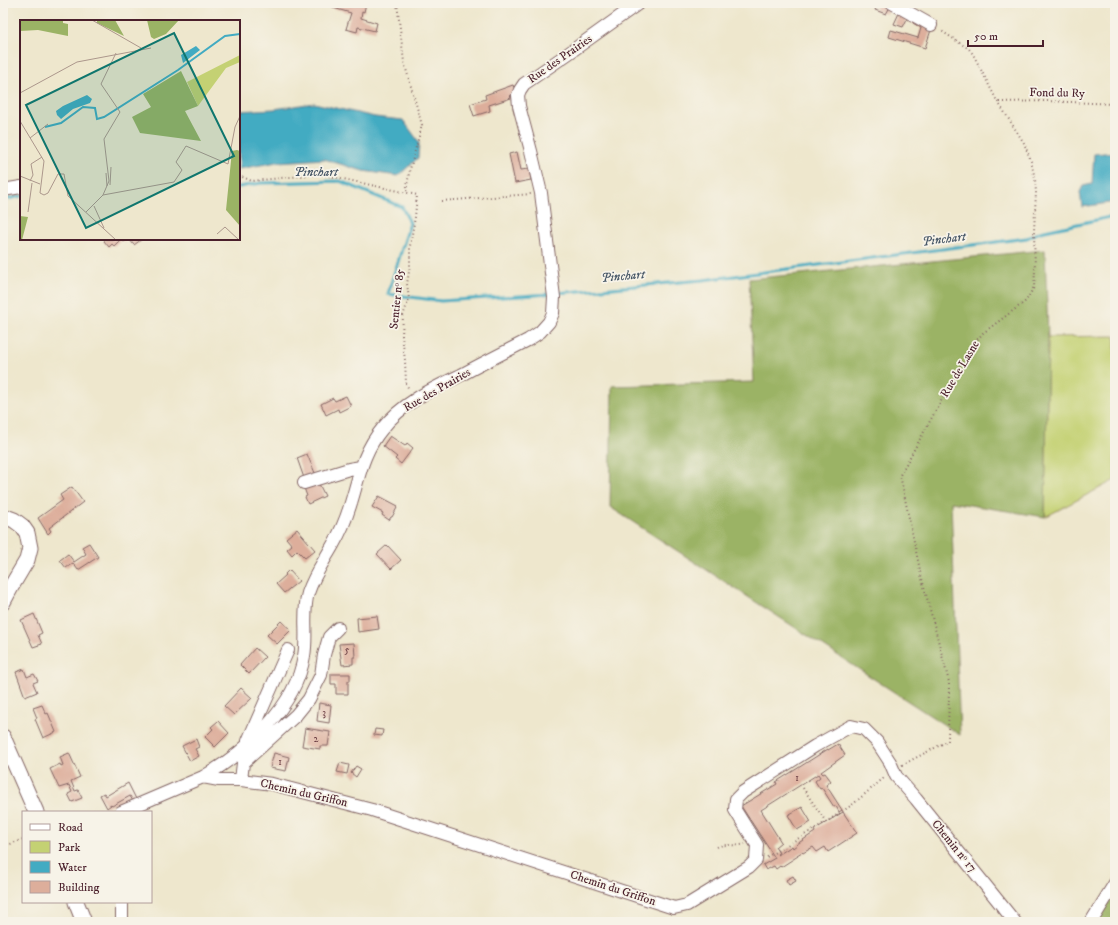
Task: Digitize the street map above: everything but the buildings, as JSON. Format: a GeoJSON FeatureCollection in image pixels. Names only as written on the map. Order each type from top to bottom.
{"type":"FeatureCollection","features":[{"type":"Feature","properties":{"kind":"main road"},"geometry":{"type":"LineString","coordinates":[[3,516],[14,520],[22,526],[27,533],[30,548],[27,560],[3,602]]}},
{"type":"Feature","properties":{"kind":"main road"},"geometry":{"type":"LineString","coordinates":[[3,737],[36,811]]}},
{"type":"Feature","properties":{"kind":"main road"},"geometry":{"type":"LineString","coordinates":[[76,903],[84,922]]}},
{"type":"Feature","properties":{"kind":"street","name":"Rue des Prairies"},"geometry":{"type":"LineString","coordinates":[[123,811],[212,772],[246,746],[266,727],[283,706],[299,677],[306,645],[306,602],[309,592],[316,574],[345,521],[361,467],[369,447],[382,428],[393,416],[414,400],[540,332],[552,317],[554,309],[554,292],[541,193],[519,106],[518,100],[520,90],[524,84],[639,3]]}},
{"type":"Feature","properties":{"kind":"street"},"geometry":{"type":"LineString","coordinates":[[892,3],[931,25]]}},
{"type":"Feature","properties":{"kind":"street"},"geometry":{"type":"LineString","coordinates":[[3,190],[20,187]]}},
{"type":"Feature","properties":{"kind":"street"},"geometry":{"type":"LineString","coordinates":[[304,483],[349,469],[361,467]]}},
{"type":"Feature","properties":{"kind":"street"},"geometry":{"type":"LineString","coordinates":[[241,780],[243,763],[296,715],[309,699],[321,674],[329,637],[338,628]]}},
{"type":"Feature","properties":{"kind":"street"},"geometry":{"type":"LineString","coordinates":[[246,746],[288,650]]}},
{"type":"Feature","properties":{"kind":"street"},"geometry":{"type":"LineString","coordinates":[[756,860],[757,845],[735,810],[736,799],[743,792],[815,746],[851,726],[864,729],[877,742],[890,762],[893,770]]}},
{"type":"Feature","properties":{"kind":"street","name":"Chemin nᵒ 17"},"geometry":{"type":"LineString","coordinates":[[893,770],[896,776],[1015,922]]}},
{"type":"Feature","properties":{"kind":"street","name":"Chemin du Griffon"},"geometry":{"type":"LineString","coordinates":[[203,777],[219,780],[241,780],[272,784],[372,810],[674,908],[687,905],[749,867],[756,860]]}},
{"type":"Feature","properties":{"kind":"street"},"geometry":{"type":"LineString","coordinates":[[1091,922],[1115,883]]}},
{"type":"Feature","properties":{"kind":"street"},"geometry":{"type":"LineString","coordinates":[[122,903],[122,922]]}},
{"type":"Feature","properties":{"kind":"path"},"geometry":{"type":"LineString","coordinates":[[240,176],[252,180],[320,174],[406,193],[409,173],[422,125],[404,62],[397,3]]}},
{"type":"Feature","properties":{"kind":"path","name":"Rue de Lasne"},"geometry":{"type":"LineString","coordinates":[[893,770],[948,741],[949,682],[921,575],[900,475],[971,347],[983,333],[1026,301],[1034,288],[1035,271],[1035,179],[1031,161],[1024,143],[999,102],[973,54],[959,42],[931,25]]}},
{"type":"Feature","properties":{"kind":"path","name":"Fond du Ry"},"geometry":{"type":"LineString","coordinates":[[999,102],[1047,101],[1115,104]]}},
{"type":"Feature","properties":{"kind":"path","name":"Sentier nᵒ 85"},"geometry":{"type":"LineString","coordinates":[[406,193],[417,195],[410,246],[410,266],[407,284],[409,299],[403,316],[402,336],[406,383],[414,400]]}},
{"type":"Feature","properties":{"kind":"path"},"geometry":{"type":"LineString","coordinates":[[442,201],[541,193]]}},
{"type":"Feature","properties":{"kind":"path"},"geometry":{"type":"LineString","coordinates":[[756,860],[773,854],[852,805],[893,770]]}},
{"type":"Feature","properties":{"kind":"path"},"geometry":{"type":"LineString","coordinates":[[804,788],[826,822]]}},
{"type":"Feature","properties":{"kind":"path"},"geometry":{"type":"LineString","coordinates":[[717,847],[720,845],[739,846],[753,838]]}},
{"type":"Feature","properties":{"kind":"path"},"geometry":{"type":"LineString","coordinates":[[3,847],[22,839]]}},
{"type":"Feature","properties":{"kind":"green space"},"geometry":{"type":"Polygon","coordinates":[[[1045,250],[1048,337],[1045,517],[951,502],[960,735],[610,507],[612,386],[754,382],[749,279],[1045,250]]]}},
{"type":"Feature","properties":{"kind":"green space"},"geometry":{"type":"Polygon","coordinates":[[[1115,336],[1115,480],[1045,517],[1048,337],[1115,336]]]}},
{"type":"Feature","properties":{"kind":"green space"},"geometry":{"type":"Polygon","coordinates":[[[1115,894],[1115,922],[1095,922],[1115,894]]]}},
{"type":"Feature","properties":{"kind":"water"},"geometry":{"type":"Polygon","coordinates":[[[314,103],[375,117],[403,120],[419,142],[418,158],[398,176],[363,171],[324,159],[277,162],[240,169],[240,111],[274,109],[314,103]]]}},
{"type":"Feature","properties":{"kind":"water"},"geometry":{"type":"Polygon","coordinates":[[[1115,152],[1115,202],[1082,207],[1080,192],[1083,186],[1092,184],[1094,154],[1115,152]]]}},
{"type":"Feature","properties":{"kind":"waterway","name":"Pinchart"},"geometry":{"type":"LineString","coordinates":[[240,187],[261,183],[340,181],[402,207],[410,223],[388,294],[441,301],[550,294]]}},
{"type":"Feature","properties":{"kind":"waterway","name":"Pinchart"},"geometry":{"type":"LineString","coordinates":[[3,200],[20,196]]}},
{"type":"Feature","properties":{"kind":"waterway","name":"Pinchart"},"geometry":{"type":"LineString","coordinates":[[556,293],[703,280],[1027,238],[1040,232],[1115,216]]}}]}
